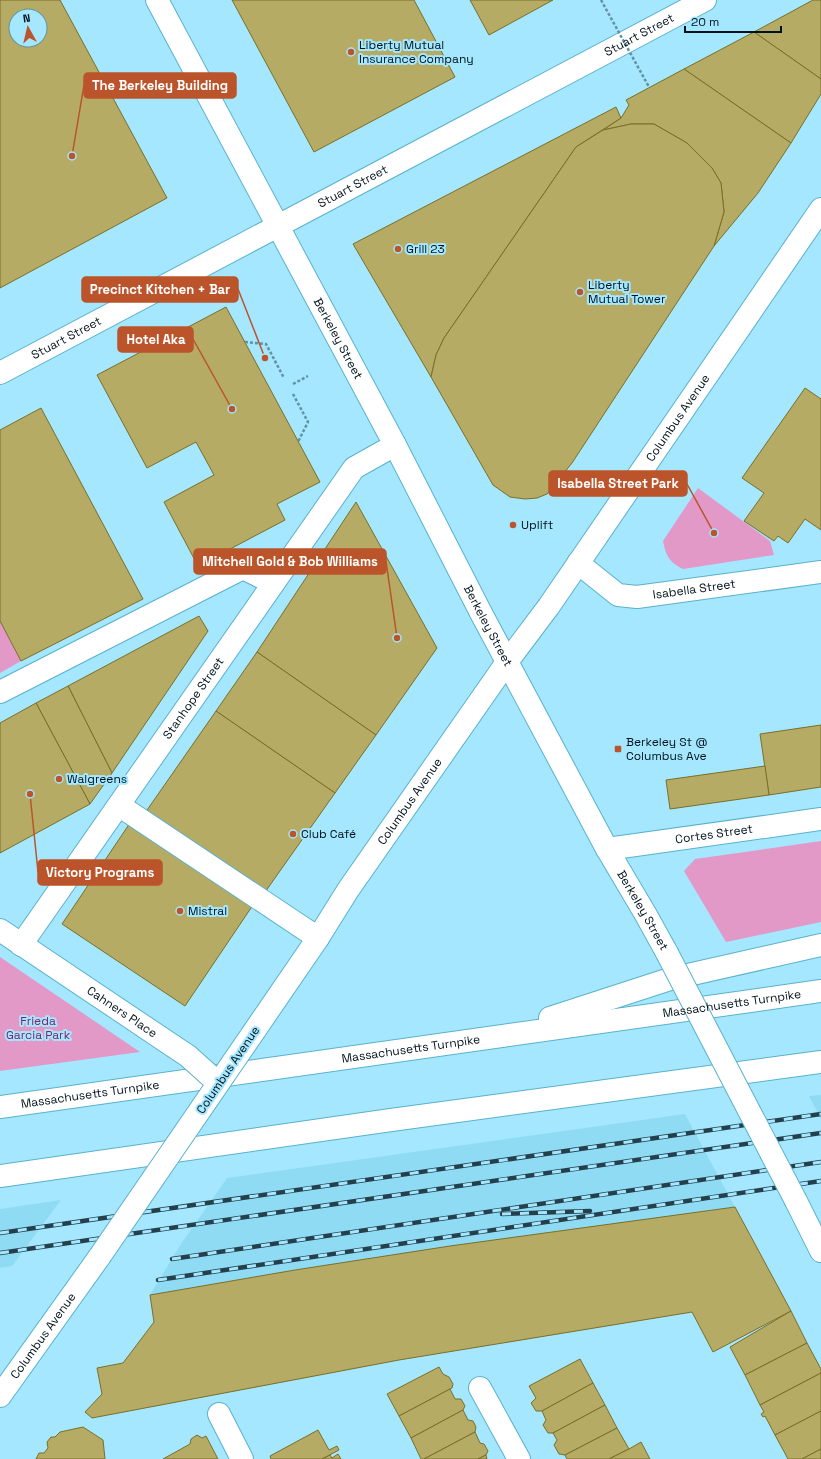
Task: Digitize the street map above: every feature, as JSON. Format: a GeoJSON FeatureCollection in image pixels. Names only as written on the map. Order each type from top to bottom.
{"type":"FeatureCollection","features":[{"type":"Feature","properties":{"kind":"main road","name":"Berkeley Street"},"geometry":{"type":"LineString","coordinates":[[157,0],[395,445],[507,662],[607,849],[646,914],[667,953],[821,1251]]}},
{"type":"Feature","properties":{"kind":"main road","name":"Stuart Street"},"geometry":{"type":"LineString","coordinates":[[0,373],[705,0]]}},
{"type":"Feature","properties":{"kind":"main road","name":"Columbus Avenue"},"geometry":{"type":"LineString","coordinates":[[0,1396],[100,1256],[318,938],[348,890],[507,662],[549,606],[821,209]]}},
{"type":"Feature","properties":{"kind":"main road","name":"Stanhope Street"},"geometry":{"type":"LineString","coordinates":[[22,946],[354,468],[395,445]]}},
{"type":"Feature","properties":{"kind":"main road","name":"Isabella Street"},"geometry":{"type":"LineString","coordinates":[[578,563],[618,595],[637,597],[821,572]]}},
{"type":"Feature","properties":{"kind":"main road"},"geometry":{"type":"LineString","coordinates":[[0,692],[243,568],[273,583]]}},
{"type":"Feature","properties":{"kind":"main road"},"geometry":{"type":"LineString","coordinates":[[120,806],[318,938]]}},
{"type":"Feature","properties":{"kind":"main road","name":"Cortes Street"},"geometry":{"type":"LineString","coordinates":[[607,849],[821,819]]}},
{"type":"Feature","properties":{"kind":"main road"},"geometry":{"type":"LineString","coordinates":[[0,930],[22,946]]}},
{"type":"Feature","properties":{"kind":"main road"},"geometry":{"type":"LineString","coordinates":[[497,1036],[670,979],[821,945]]}},
{"type":"Feature","properties":{"kind":"main road","name":"Cahners Place"},"geometry":{"type":"LineString","coordinates":[[22,946],[188,1056],[218,1083]]}},
{"type":"Feature","properties":{"kind":"main road","name":"Massachusetts Turnpike"},"geometry":{"type":"LineString","coordinates":[[0,1107],[821,991]]}},
{"type":"Feature","properties":{"kind":"main road"},"geometry":{"type":"LineString","coordinates":[[0,1176],[399,1119],[821,1062]]}},
{"type":"Feature","properties":{"kind":"main road"},"geometry":{"type":"LineString","coordinates":[[480,1388],[519,1459]]}},
{"type":"Feature","properties":{"kind":"main road"},"geometry":{"type":"LineString","coordinates":[[219,1414],[242,1459]]}},
{"type":"Feature","properties":{"kind":"path"},"geometry":{"type":"LineString","coordinates":[[601,0],[649,87]]}},
{"type":"Feature","properties":{"kind":"path"},"geometry":{"type":"LineString","coordinates":[[245,342],[266,344],[284,378]]}},
{"type":"Feature","properties":{"kind":"path"},"geometry":{"type":"LineString","coordinates":[[293,384],[308,376]]}},
{"type":"Feature","properties":{"kind":"path"},"geometry":{"type":"LineString","coordinates":[[293,394],[308,422],[298,442]]}},
{"type":"Feature","properties":{"kind":"shaded area"},"geometry":{"type":"Polygon","coordinates":[[[821,1095],[821,1119],[809,1096],[821,1095]]]}},
{"type":"Feature","properties":{"kind":"shaded area"},"geometry":{"type":"Polygon","coordinates":[[[685,1114],[735,1207],[450,1246],[295,1270],[150,1295],[181,1244],[227,1178],[685,1114]]]}},
{"type":"Feature","properties":{"kind":"shaded area"},"geometry":{"type":"Polygon","coordinates":[[[61,1200],[12,1266],[0,1268],[0,1209],[61,1200]]]}},
{"type":"Feature","properties":{"kind":"green space"},"geometry":{"type":"Polygon","coordinates":[[[698,488],[770,541],[774,555],[683,569],[674,564],[665,551],[663,541],[698,488]]]}},
{"type":"Feature","properties":{"kind":"green space"},"geometry":{"type":"Polygon","coordinates":[[[0,621],[21,661],[0,673],[0,621]]]}},
{"type":"Feature","properties":{"kind":"green space"},"geometry":{"type":"Polygon","coordinates":[[[821,841],[821,922],[726,942],[684,871],[695,859],[821,841]]]}},
{"type":"Feature","properties":{"kind":"green space","name":"Frieda Garcia Park"},"geometry":{"type":"Polygon","coordinates":[[[0,957],[140,1052],[0,1071],[0,957]]]}},
{"type":"Feature","properties":{"kind":"building"},"geometry":{"type":"Polygon","coordinates":[[[0,0],[60,0],[167,198],[0,288],[0,0]]]}},
{"type":"Feature","properties":{"kind":"building","name":"Liberty Mutual Insurance Company"},"geometry":{"type":"Polygon","coordinates":[[[232,0],[414,0],[455,77],[314,152],[232,0]]]}},
{"type":"Feature","properties":{"kind":"building","name":"Liberty Mutual Insurance Company"},"geometry":{"type":"Polygon","coordinates":[[[470,0],[553,0],[489,35],[470,0]]]}},
{"type":"Feature","properties":{"kind":"building"},"geometry":{"type":"Polygon","coordinates":[[[813,0],[821,0],[821,79],[754,32],[813,0]]]}},
{"type":"Feature","properties":{"kind":"building"},"geometry":{"type":"Polygon","coordinates":[[[754,32],[821,79],[821,94],[791,143],[684,69],[754,32]]]}},
{"type":"Feature","properties":{"kind":"building"},"geometry":{"type":"Polygon","coordinates":[[[684,69],[791,143],[758,193],[714,246],[724,212],[721,183],[712,168],[687,143],[654,124],[631,124],[603,130],[621,118],[629,105],[626,100],[684,69]]]}},
{"type":"Feature","properties":{"kind":"building"},"geometry":{"type":"Polygon","coordinates":[[[616,107],[621,118],[576,147],[444,338],[436,355],[431,377],[353,244],[616,107]]]}},
{"type":"Feature","properties":{"kind":"building","name":"Liberty Mutual Tower"},"geometry":{"type":"Polygon","coordinates":[[[631,124],[654,124],[687,143],[712,168],[721,183],[724,212],[714,246],[572,463],[547,494],[537,498],[525,499],[510,497],[493,485],[431,377],[436,355],[444,338],[576,147],[603,130],[631,124]]]}},
{"type":"Feature","properties":{"kind":"building"},"geometry":{"type":"Polygon","coordinates":[[[226,307],[320,482],[277,504],[285,520],[198,566],[164,502],[214,475],[196,442],[147,468],[97,375],[226,307]]]}},
{"type":"Feature","properties":{"kind":"building"},"geometry":{"type":"Polygon","coordinates":[[[805,388],[821,399],[821,530],[805,519],[788,543],[778,536],[774,541],[744,521],[764,493],[742,478],[805,388]]]}},
{"type":"Feature","properties":{"kind":"building"},"geometry":{"type":"Polygon","coordinates":[[[41,408],[143,599],[21,661],[0,621],[0,430],[41,408]]]}},
{"type":"Feature","properties":{"kind":"building"},"geometry":{"type":"Polygon","coordinates":[[[356,502],[437,648],[376,735],[257,652],[356,502]]]}},
{"type":"Feature","properties":{"kind":"building"},"geometry":{"type":"Polygon","coordinates":[[[199,616],[208,631],[112,773],[68,686],[199,616]]]}},
{"type":"Feature","properties":{"kind":"building"},"geometry":{"type":"Polygon","coordinates":[[[257,652],[376,735],[335,793],[216,711],[257,652]]]}},
{"type":"Feature","properties":{"kind":"building"},"geometry":{"type":"Polygon","coordinates":[[[68,686],[112,773],[90,804],[36,703],[68,686]]]}},
{"type":"Feature","properties":{"kind":"building"},"geometry":{"type":"Polygon","coordinates":[[[36,703],[90,804],[0,853],[0,723],[36,703]]]}},
{"type":"Feature","properties":{"kind":"building"},"geometry":{"type":"Polygon","coordinates":[[[216,711],[335,793],[263,895],[145,813],[216,711]]]}},
{"type":"Feature","properties":{"kind":"building"},"geometry":{"type":"Polygon","coordinates":[[[821,725],[821,787],[769,795],[760,734],[821,725]]]}},
{"type":"Feature","properties":{"kind":"building"},"geometry":{"type":"Polygon","coordinates":[[[765,766],[769,795],[670,809],[666,780],[765,766]]]}},
{"type":"Feature","properties":{"kind":"building"},"geometry":{"type":"Polygon","coordinates":[[[130,823],[253,905],[185,1006],[62,924],[130,823]]]}},
{"type":"Feature","properties":{"kind":"building"},"geometry":{"type":"Polygon","coordinates":[[[735,1207],[791,1311],[713,1352],[692,1312],[399,1360],[92,1418],[85,1412],[102,1394],[97,1368],[123,1363],[154,1322],[150,1295],[295,1270],[450,1246],[735,1207]]]}},
{"type":"Feature","properties":{"kind":"building"},"geometry":{"type":"Polygon","coordinates":[[[791,1311],[807,1343],[745,1375],[730,1347],[791,1311]]]}},
{"type":"Feature","properties":{"kind":"building"},"geometry":{"type":"Polygon","coordinates":[[[807,1343],[821,1369],[821,1373],[760,1405],[745,1375],[807,1343]]]}},
{"type":"Feature","properties":{"kind":"building"},"geometry":{"type":"Polygon","coordinates":[[[580,1359],[593,1383],[542,1411],[536,1411],[531,1403],[536,1398],[529,1386],[580,1359]]]}},
{"type":"Feature","properties":{"kind":"building"},"geometry":{"type":"Polygon","coordinates":[[[439,1367],[443,1374],[449,1377],[453,1384],[452,1388],[399,1416],[387,1394],[439,1367]]]}},
{"type":"Feature","properties":{"kind":"building"},"geometry":{"type":"Polygon","coordinates":[[[821,1373],[821,1411],[775,1435],[765,1416],[763,1417],[761,1414],[764,1412],[760,1405],[821,1373]]]}},
{"type":"Feature","properties":{"kind":"building"},"geometry":{"type":"Polygon","coordinates":[[[593,1383],[605,1405],[553,1433],[548,1433],[543,1425],[546,1420],[542,1411],[593,1383]]]}},
{"type":"Feature","properties":{"kind":"building"},"geometry":{"type":"Polygon","coordinates":[[[450,1389],[455,1399],[461,1399],[465,1406],[463,1410],[411,1438],[399,1416],[450,1389]]]}},
{"type":"Feature","properties":{"kind":"building"},"geometry":{"type":"Polygon","coordinates":[[[605,1405],[617,1428],[565,1455],[559,1454],[554,1445],[557,1440],[553,1433],[605,1405]]]}},
{"type":"Feature","properties":{"kind":"building"},"geometry":{"type":"Polygon","coordinates":[[[463,1410],[468,1420],[473,1421],[476,1427],[475,1432],[424,1459],[421,1459],[411,1438],[463,1410]]]}},
{"type":"Feature","properties":{"kind":"building"},"geometry":{"type":"Polygon","coordinates":[[[821,1411],[821,1449],[802,1459],[788,1459],[775,1435],[821,1411]]]}},
{"type":"Feature","properties":{"kind":"building"},"geometry":{"type":"Polygon","coordinates":[[[83,1427],[103,1440],[105,1459],[36,1459],[39,1453],[44,1453],[48,1448],[47,1442],[51,1437],[55,1437],[60,1432],[83,1427]]]}},
{"type":"Feature","properties":{"kind":"building"},"geometry":{"type":"Polygon","coordinates":[[[617,1428],[629,1449],[609,1459],[567,1459],[565,1455],[617,1428]]]}},
{"type":"Feature","properties":{"kind":"building"},"geometry":{"type":"Polygon","coordinates":[[[318,1430],[329,1450],[337,1446],[339,1450],[322,1459],[271,1459],[270,1456],[318,1430]]]}},
{"type":"Feature","properties":{"kind":"building"},"geometry":{"type":"Polygon","coordinates":[[[475,1432],[480,1443],[484,1444],[488,1451],[486,1455],[478,1459],[424,1459],[475,1432]]]}},
{"type":"Feature","properties":{"kind":"building"},"geometry":{"type":"Polygon","coordinates":[[[197,1435],[202,1438],[206,1436],[218,1459],[163,1459],[190,1444],[191,1439],[197,1435]]]}},
{"type":"Feature","properties":{"kind":"building"},"geometry":{"type":"Polygon","coordinates":[[[641,1442],[650,1459],[609,1459],[629,1449],[641,1442]]]}},
{"type":"Feature","properties":{"kind":"building"},"geometry":{"type":"Polygon","coordinates":[[[821,1449],[821,1459],[802,1459],[821,1449]]]}},
{"type":"Feature","properties":{"kind":"building"},"geometry":{"type":"Polygon","coordinates":[[[338,1454],[341,1459],[322,1459],[330,1455],[332,1458],[338,1454]]]}},
{"type":"Feature","properties":{"kind":"building"},"geometry":{"type":"Polygon","coordinates":[[[486,1455],[487,1459],[478,1459],[486,1455]]]}},
{"type":"Feature","properties":{"kind":"railway"},"geometry":{"type":"LineString","coordinates":[[0,1233],[821,1114]]}},
{"type":"Feature","properties":{"kind":"railway"},"geometry":{"type":"LineString","coordinates":[[0,1253],[821,1133]]}},
{"type":"Feature","properties":{"kind":"railway"},"geometry":{"type":"LineString","coordinates":[[172,1259],[821,1162]]}},
{"type":"Feature","properties":{"kind":"railway"},"geometry":{"type":"LineString","coordinates":[[158,1280],[821,1181]]}},
{"type":"Feature","properties":{"kind":"railway"},"geometry":{"type":"LineString","coordinates":[[502,1214],[590,1211]]}},
{"type":"Feature","properties":{"kind":"place","name":"Liberty Mutual Insurance Company"},"geometry":{"type":"Point","coordinates":[351,52]}},
{"type":"Feature","properties":{"kind":"place","name":"The Berkeley Building"},"geometry":{"type":"Point","coordinates":[72,156]}},
{"type":"Feature","properties":{"kind":"place","name":"Grill 23"},"geometry":{"type":"Point","coordinates":[398,249]}},
{"type":"Feature","properties":{"kind":"place","name":"Liberty Mutual Tower"},"geometry":{"type":"Point","coordinates":[580,292]}},
{"type":"Feature","properties":{"kind":"place","name":"Precinct Kitchen + Bar"},"geometry":{"type":"Point","coordinates":[265,358]}},
{"type":"Feature","properties":{"kind":"place","name":"Hotel Aka"},"geometry":{"type":"Point","coordinates":[232,409]}},
{"type":"Feature","properties":{"kind":"place","name":"Uplift"},"geometry":{"type":"Point","coordinates":[513,525]}},
{"type":"Feature","properties":{"kind":"place","name":"Isabella Street Park"},"geometry":{"type":"Point","coordinates":[714,533]}},
{"type":"Feature","properties":{"kind":"place","name":"Mitchell Gold & Bob Williams"},"geometry":{"type":"Point","coordinates":[397,638]}},
{"type":"Feature","properties":{"kind":"place","name":"Berkeley St @ Columbus Ave"},"geometry":{"type":"Point","coordinates":[618,749]}},
{"type":"Feature","properties":{"kind":"place","name":"Walgreens"},"geometry":{"type":"Point","coordinates":[59,779]}},
{"type":"Feature","properties":{"kind":"place","name":"Victory Programs"},"geometry":{"type":"Point","coordinates":[30,794]}},
{"type":"Feature","properties":{"kind":"place","name":"Club Café"},"geometry":{"type":"Point","coordinates":[293,834]}},
{"type":"Feature","properties":{"kind":"place","name":"Mistral"},"geometry":{"type":"Point","coordinates":[180,911]}}]}
